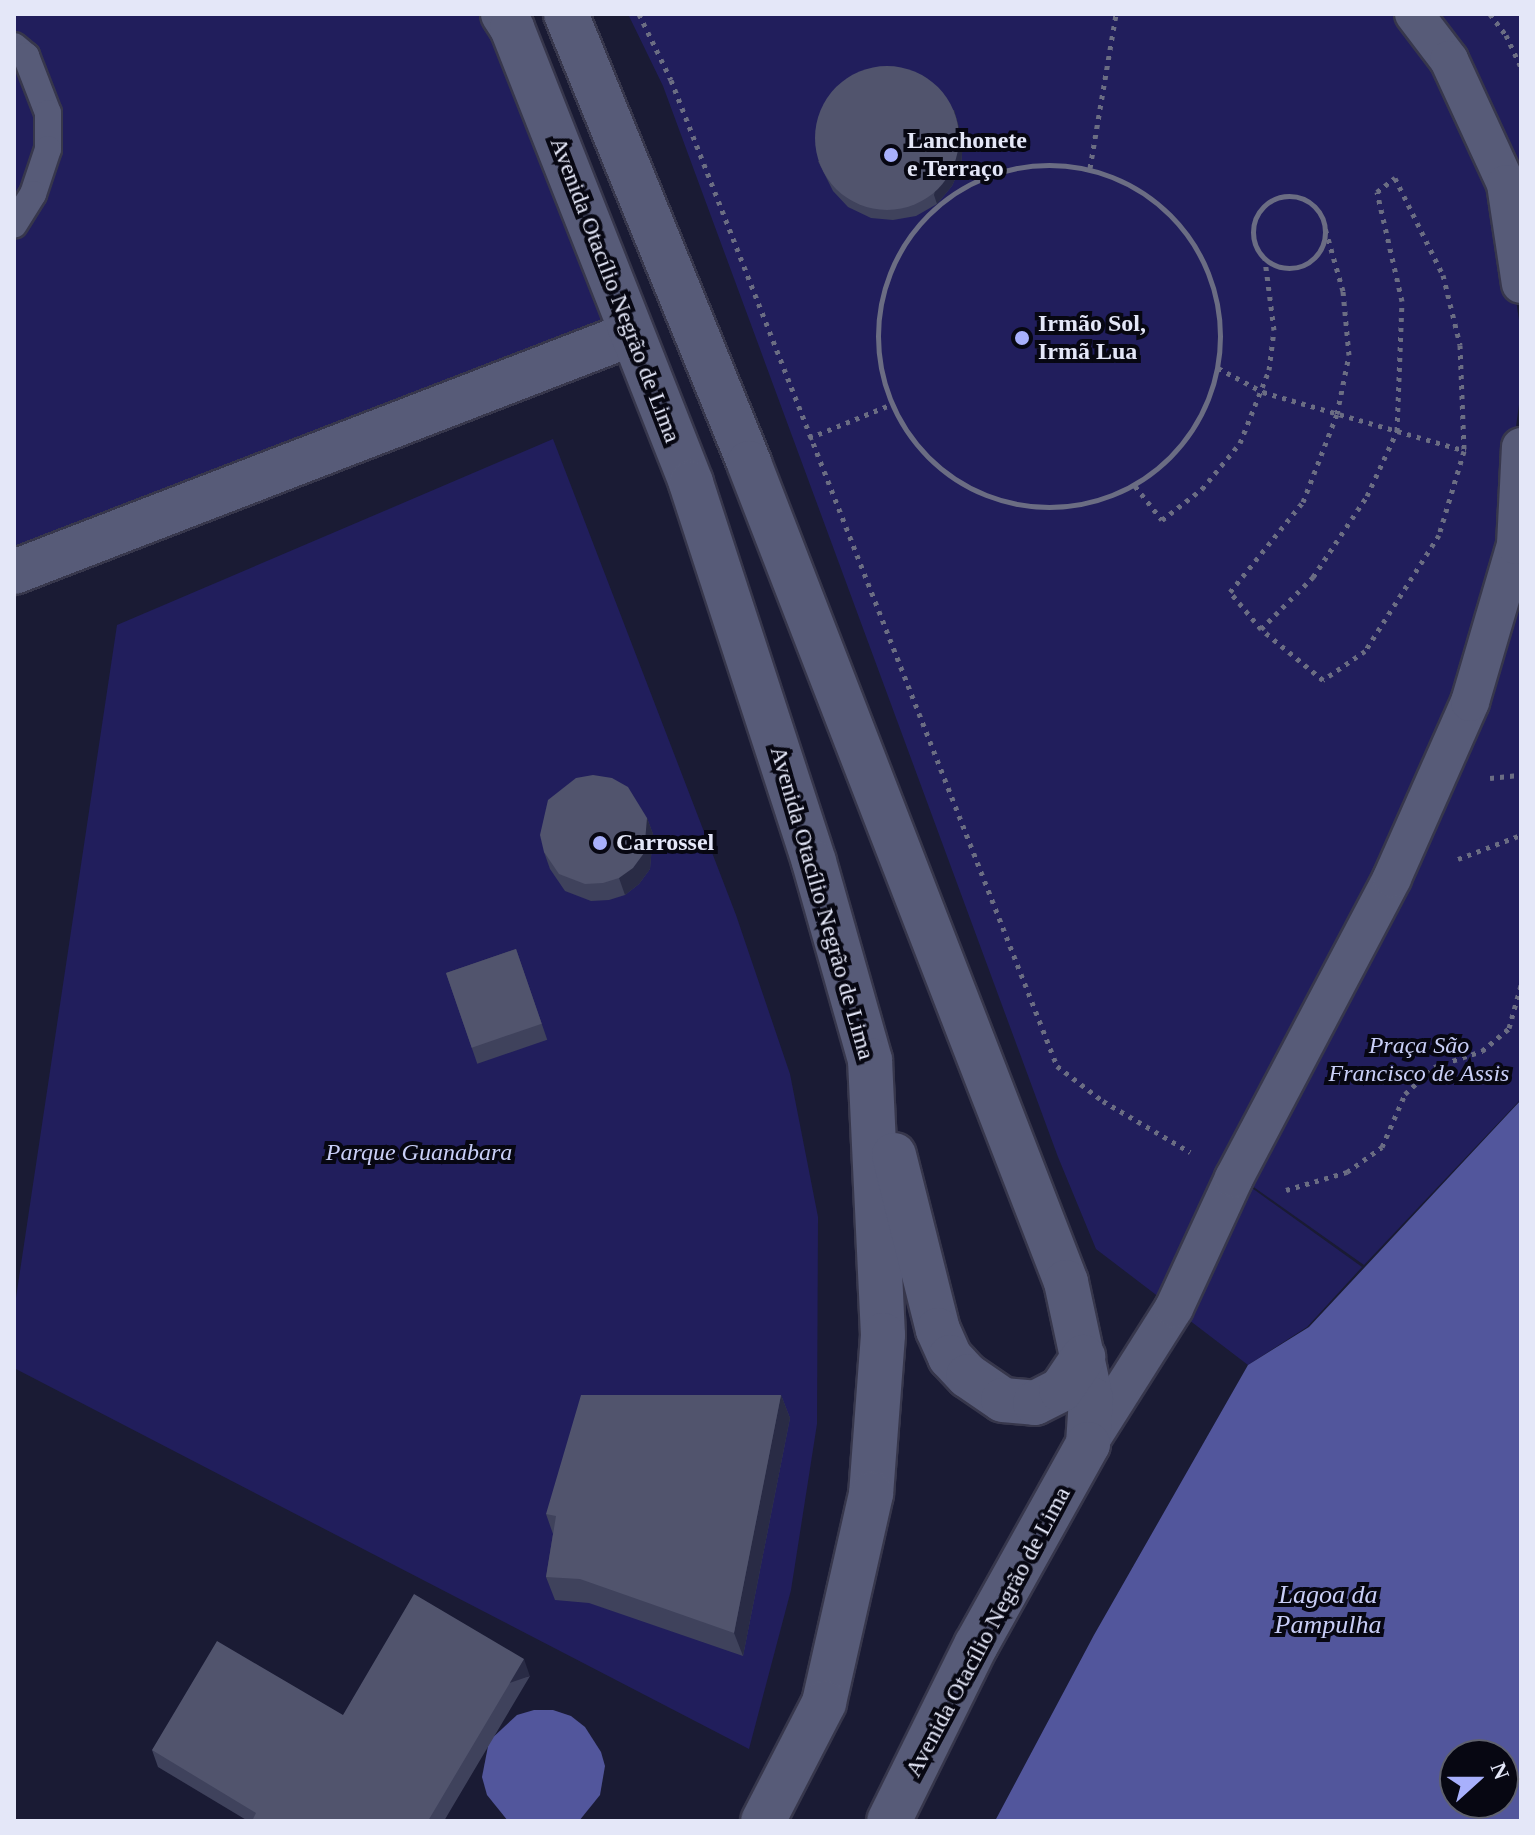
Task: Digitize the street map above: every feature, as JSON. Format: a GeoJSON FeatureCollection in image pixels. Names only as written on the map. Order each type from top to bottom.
{"type":"FeatureCollection","features":[{"type":"Feature","properties":{"kind":"street","name":"Avenida Otacílio Negrão de Lima"},"geometry":{"type":"LineString","coordinates":[[503,14],[512,28],[696,498],[814,862],[870,1060],[883,1335],[871,1494],[824,1703],[763,1821]]}},
{"type":"Feature","properties":{"kind":"street","name":"Avenida Otacílio Negrão de Lima"},"geometry":{"type":"LineString","coordinates":[[566,14],[749,463],[1066,1282],[1091,1399],[1088,1444]]}},
{"type":"Feature","properties":{"kind":"street"},"geometry":{"type":"LineString","coordinates":[[1414,14],[1449,60],[1506,184],[1521,284]]}},
{"type":"Feature","properties":{"kind":"street"},"geometry":{"type":"LineString","coordinates":[[14,572],[631,334]]}},
{"type":"Feature","properties":{"kind":"street","name":"Avenida Otacílio Negrão de Lima"},"geometry":{"type":"LineString","coordinates":[[889,1821],[976,1645],[1088,1444],[1174,1308],[1234,1178],[1392,878],[1470,702],[1516,545],[1520,456]]}},
{"type":"Feature","properties":{"kind":"street"},"geometry":{"type":"LineString","coordinates":[[870,1060],[930,1303],[950,1357],[968,1376],[1003,1400],[1035,1403],[1061,1390],[1083,1357]]}},
{"type":"Feature","properties":{"kind":"lane"},"geometry":{"type":"LineString","coordinates":[[14,46],[26,56],[48,113],[48,149],[33,194],[14,224]]}},
{"type":"Feature","properties":{"kind":"path"},"geometry":{"type":"LineString","coordinates":[[639,14],[671,80],[1057,1066],[1103,1101],[1234,1178]]}},
{"type":"Feature","properties":{"kind":"path"},"geometry":{"type":"LineString","coordinates":[[1090,168],[1116,14]]}},
{"type":"Feature","properties":{"kind":"path"},"geometry":{"type":"LineString","coordinates":[[1490,14],[1512,46],[1521,67]]}},
{"type":"Feature","properties":{"kind":"path"},"geometry":{"type":"LineString","coordinates":[[1512,46],[1521,48]]}},
{"type":"Feature","properties":{"kind":"path"},"geometry":{"type":"LineString","coordinates":[[1036,163],[1090,168],[1149,195],[1173,217],[1193,243],[1208,272],[1218,302],[1218,368],[1202,414],[1174,455],[1135,486],[1090,503],[1042,509],[995,500],[951,478],[933,462],[915,445],[890,405],[877,351],[881,296],[900,245],[938,206],[982,176],[1036,163]]}},
{"type":"Feature","properties":{"kind":"path"},"geometry":{"type":"LineString","coordinates":[[1135,486],[1162,520],[1202,489],[1240,443],[1263,392],[1274,330],[1265,260],[1253,240],[1255,217],[1271,200],[1293,196],[1315,205],[1343,291],[1349,355],[1337,414],[1303,502],[1230,592],[1261,629],[1323,680],[1365,651],[1439,535],[1464,451],[1460,345],[1443,275],[1395,178],[1377,192],[1402,301],[1397,431],[1367,496],[1313,577],[1261,629]]}},
{"type":"Feature","properties":{"kind":"path"},"geometry":{"type":"LineString","coordinates":[[1265,260],[1289,269],[1312,261],[1325,240],[1325,228]]}},
{"type":"Feature","properties":{"kind":"path"},"geometry":{"type":"LineString","coordinates":[[1218,368],[1263,392],[1337,414],[1464,451],[1520,456]]}},
{"type":"Feature","properties":{"kind":"path"},"geometry":{"type":"LineString","coordinates":[[809,438],[890,405]]}},
{"type":"Feature","properties":{"kind":"path"},"geometry":{"type":"LineString","coordinates":[[1490,778],[1521,775]]}},
{"type":"Feature","properties":{"kind":"path"},"geometry":{"type":"LineString","coordinates":[[1282,1191],[1347,1172],[1382,1147],[1405,1094],[1434,1067],[1482,1051],[1509,1028],[1521,985]]}},
{"type":"Feature","properties":{"kind":"green space"},"geometry":{"type":"Polygon","coordinates":[[[14,14],[495,14],[634,311],[14,551],[14,14]]]}},
{"type":"Feature","properties":{"kind":"green space"},"geometry":{"type":"Polygon","coordinates":[[[628,14],[1406,14],[1499,184],[1521,334],[1521,390],[1511,463],[1510,543],[1463,696],[1245,1183],[1362,1267],[1307,1327],[1248,1365],[1096,1249],[1058,1157],[663,86],[628,14]]]}},
{"type":"Feature","properties":{"kind":"green space"},"geometry":{"type":"Polygon","coordinates":[[[1419,14],[1521,14],[1521,249],[1419,14]]]}},
{"type":"Feature","properties":{"kind":"green space","name":"Parque Guanabara"},"geometry":{"type":"Polygon","coordinates":[[[553,439],[736,915],[790,1074],[818,1217],[817,1424],[791,1590],[749,1749],[14,1368],[14,1311],[117,625],[553,439]]]}},
{"type":"Feature","properties":{"kind":"green space","name":"Praça São Francisco de Assis"},"geometry":{"type":"Polygon","coordinates":[[[1521,550],[1521,1099],[1364,1265],[1248,1183],[1521,550]]]}},
{"type":"Feature","properties":{"kind":"water","name":"Lagoa da Pampulha"},"geometry":{"type":"Polygon","coordinates":[[[1521,1100],[1521,1821],[995,1821],[1094,1635],[1248,1365],[1309,1327],[1521,1100]]]}},
{"type":"Feature","properties":{"kind":"water"},"geometry":{"type":"Polygon","coordinates":[[[534,1710],[553,1710],[571,1716],[585,1727],[601,1752],[605,1766],[600,1795],[579,1821],[508,1821],[487,1795],[482,1777],[489,1741],[517,1715],[534,1710]]]}},
{"type":"Feature","properties":{"kind":"building","name":"Lanchonete e Terraço"},"geometry":{"type":"Polygon","coordinates":[[[887,66],[915,71],[938,87],[954,110],[959,138],[954,166],[938,189],[915,205],[887,210],[859,205],[836,189],[820,166],[815,138],[820,110],[836,87],[859,71],[887,66]]]}},
{"type":"Feature","properties":{"kind":"building","name":"Carrossel"},"geometry":{"type":"Polygon","coordinates":[[[593,775],[612,778],[628,787],[647,818],[644,853],[633,868],[619,878],[585,884],[559,874],[544,852],[540,835],[548,800],[576,778],[593,775]]]}},
{"type":"Feature","properties":{"kind":"building"},"geometry":{"type":"Polygon","coordinates":[[[516,949],[542,1024],[472,1048],[446,973],[516,949]]]}},
{"type":"Feature","properties":{"kind":"building"},"geometry":{"type":"Polygon","coordinates":[[[581,1395],[781,1395],[734,1633],[580,1579],[546,1577],[556,1516],[546,1514],[581,1395]]]}},
{"type":"Feature","properties":{"kind":"building"},"geometry":{"type":"Polygon","coordinates":[[[414,1594],[524,1659],[428,1821],[252,1821],[256,1813],[152,1750],[217,1641],[343,1715],[414,1594]]]}},
{"type":"Feature","properties":{"kind":"place","name":"Lanchonete e Terraço"},"geometry":{"type":"Point","coordinates":[891,155]}},
{"type":"Feature","properties":{"kind":"place","name":"Irmão Sol, Irmã Lua"},"geometry":{"type":"Point","coordinates":[1022,338]}},
{"type":"Feature","properties":{"kind":"place","name":"Carrossel"},"geometry":{"type":"Point","coordinates":[600,843]}}]}
